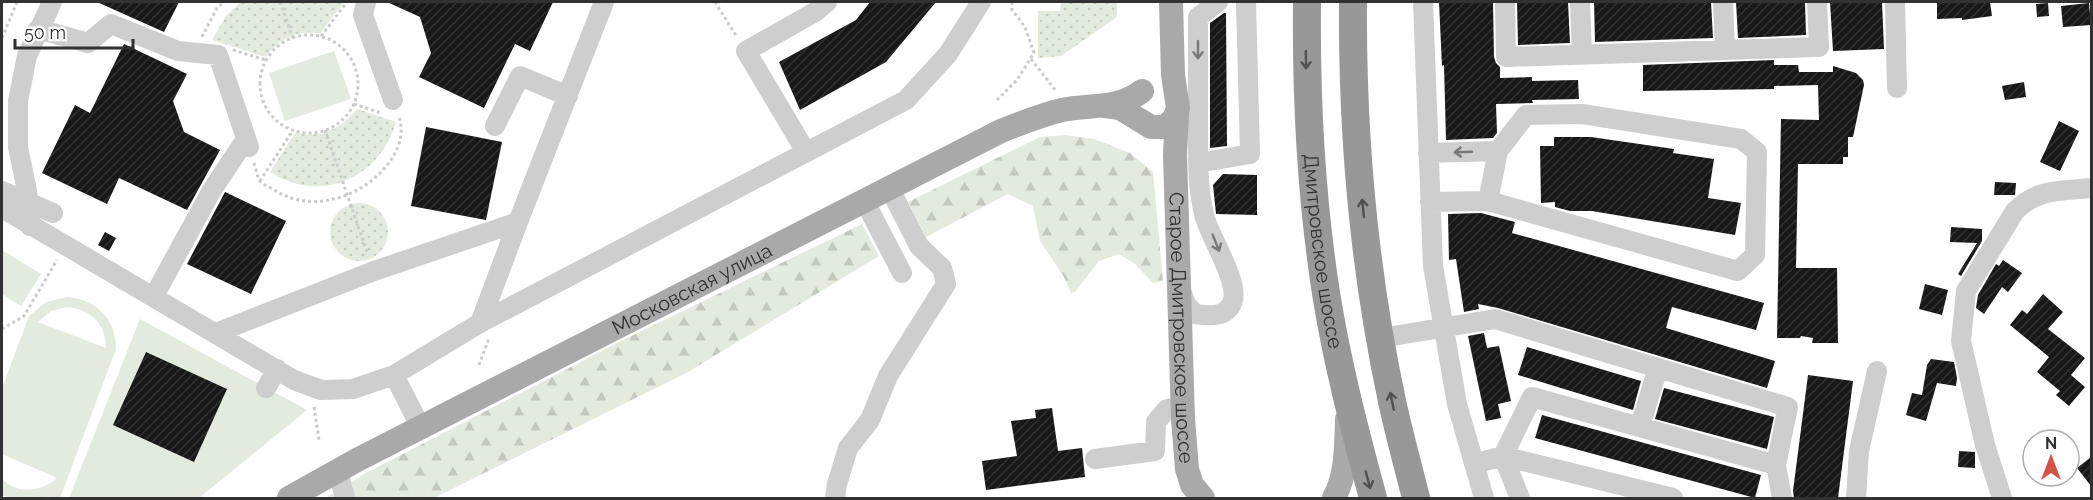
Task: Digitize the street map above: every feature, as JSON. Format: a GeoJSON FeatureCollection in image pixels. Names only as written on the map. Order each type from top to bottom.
{"type":"FeatureCollection","features":[{"type":"Feature","properties":{"kind":"highway","name":"Дмитровское шоссе"},"geometry":{"type":"LineString","coordinates":[[1307,2],[1306,63],[1312,171],[1326,293],[1348,405],[1373,498]]}},
{"type":"Feature","properties":{"kind":"highway","name":"Дмитровское шоссе"},"geometry":{"type":"LineString","coordinates":[[1353,2],[1353,62],[1358,162],[1371,285],[1392,402],[1416,498]]}},
{"type":"Feature","properties":{"kind":"main road"},"geometry":{"type":"LineString","coordinates":[[1158,106],[1161,79],[1169,67],[1172,51],[1171,2]]}},
{"type":"Feature","properties":{"kind":"main road","name":"Московская улица"},"geometry":{"type":"LineString","coordinates":[[289,498],[420,428],[1001,131],[1065,110],[1105,106],[1120,108],[1158,106]]}},
{"type":"Feature","properties":{"kind":"main road","name":"Старое Дмитровское шоссе"},"geometry":{"type":"LineString","coordinates":[[1158,106],[1175,155],[1178,283],[1187,469],[1192,485],[1200,497]]}},
{"type":"Feature","properties":{"kind":"main road"},"geometry":{"type":"LineString","coordinates":[[1334,498],[1342,481],[1348,405]]}},
{"type":"Feature","properties":{"kind":"street"},"geometry":{"type":"LineString","coordinates":[[30,226],[18,147],[18,101],[27,56],[52,2]]}},
{"type":"Feature","properties":{"kind":"street"},"geometry":{"type":"LineString","coordinates":[[366,2],[363,15],[393,100]]}},
{"type":"Feature","properties":{"kind":"street"},"geometry":{"type":"LineString","coordinates":[[806,152],[746,51],[815,12],[827,2]]}},
{"type":"Feature","properties":{"kind":"street"},"geometry":{"type":"LineString","coordinates":[[2,200],[30,226],[154,296],[294,380],[321,390],[353,389],[393,375],[480,323],[906,100],[948,54],[981,2]]}},
{"type":"Feature","properties":{"kind":"street"},"geometry":{"type":"LineString","coordinates":[[1178,283],[1185,304],[1195,314],[1218,315],[1227,311],[1233,300],[1233,284],[1206,218],[1200,191],[1198,163],[1198,17],[1218,2]]}},
{"type":"Feature","properties":{"kind":"street"},"geometry":{"type":"LineString","coordinates":[[1198,163],[1250,154],[1246,2]]}},
{"type":"Feature","properties":{"kind":"street"},"geometry":{"type":"LineString","coordinates":[[1423,2],[1433,266],[1457,404],[1484,498]]}},
{"type":"Feature","properties":{"kind":"street"},"geometry":{"type":"LineString","coordinates":[[1504,2],[1506,57],[1819,47],[1817,2]]}},
{"type":"Feature","properties":{"kind":"street"},"geometry":{"type":"LineString","coordinates":[[1580,2],[1582,54]]}},
{"type":"Feature","properties":{"kind":"street"},"geometry":{"type":"LineString","coordinates":[[1723,2],[1725,50]]}},
{"type":"Feature","properties":{"kind":"street"},"geometry":{"type":"LineString","coordinates":[[1895,2],[1897,88]]}},
{"type":"Feature","properties":{"kind":"street"},"geometry":{"type":"LineString","coordinates":[[480,323],[601,4]]}},
{"type":"Feature","properties":{"kind":"street"},"geometry":{"type":"LineString","coordinates":[[38,29],[88,43],[111,24],[178,51],[218,55],[248,143],[212,190],[154,296]]}},
{"type":"Feature","properties":{"kind":"street"},"geometry":{"type":"LineString","coordinates":[[495,126],[520,76],[568,96]]}},
{"type":"Feature","properties":{"kind":"street"},"geometry":{"type":"LineString","coordinates":[[1430,202],[1488,201],[1738,271],[1755,255],[1757,152],[1741,139],[1582,114],[1526,115],[1498,151],[1488,201]]}},
{"type":"Feature","properties":{"kind":"street"},"geometry":{"type":"LineString","coordinates":[[1428,153],[1498,151]]}},
{"type":"Feature","properties":{"kind":"street"},"geometry":{"type":"LineString","coordinates":[[2002,498],[1985,446],[1961,341],[1966,291],[2015,211],[2026,200],[2038,194],[2091,188]]}},
{"type":"Feature","properties":{"kind":"street"},"geometry":{"type":"LineString","coordinates":[[835,498],[848,448],[870,420],[888,376],[946,284],[942,268],[919,246],[890,189]]}},
{"type":"Feature","properties":{"kind":"street"},"geometry":{"type":"LineString","coordinates":[[2,200],[28,202],[53,213]]}},
{"type":"Feature","properties":{"kind":"street"},"geometry":{"type":"LineString","coordinates":[[865,202],[902,273]]}},
{"type":"Feature","properties":{"kind":"street"},"geometry":{"type":"LineString","coordinates":[[216,333],[374,271],[518,222]]}},
{"type":"Feature","properties":{"kind":"street"},"geometry":{"type":"LineString","coordinates":[[1380,338],[1495,319],[1788,407],[1776,465],[1782,498]]}},
{"type":"Feature","properties":{"kind":"street"},"geometry":{"type":"LineString","coordinates":[[1640,426],[1658,368]]}},
{"type":"Feature","properties":{"kind":"street"},"geometry":{"type":"LineString","coordinates":[[266,388],[277,369]]}},
{"type":"Feature","properties":{"kind":"street"},"geometry":{"type":"LineString","coordinates":[[1856,498],[1859,451],[1877,371]]}},
{"type":"Feature","properties":{"kind":"street"},"geometry":{"type":"LineString","coordinates":[[393,375],[420,428]]}},
{"type":"Feature","properties":{"kind":"street"},"geometry":{"type":"LineString","coordinates":[[1520,498],[1503,456],[1532,397],[1776,465]]}},
{"type":"Feature","properties":{"kind":"street"},"geometry":{"type":"LineString","coordinates":[[1095,459],[1155,451],[1156,422],[1167,409],[1183,405]]}},
{"type":"Feature","properties":{"kind":"street"},"geometry":{"type":"LineString","coordinates":[[1474,464],[1503,456],[1673,498]]}},
{"type":"Feature","properties":{"kind":"street"},"geometry":{"type":"LineString","coordinates":[[338,471],[345,498]]}},
{"type":"Feature","properties":{"kind":"path"},"geometry":{"type":"LineString","coordinates":[[2,38],[17,2]]}},
{"type":"Feature","properties":{"kind":"path"},"geometry":{"type":"LineString","coordinates":[[198,53],[205,28],[217,8],[224,2]]}},
{"type":"Feature","properties":{"kind":"path"},"geometry":{"type":"LineString","coordinates":[[280,2],[292,38]]}},
{"type":"Feature","properties":{"kind":"path"},"geometry":{"type":"LineString","coordinates":[[321,36],[347,2]]}},
{"type":"Feature","properties":{"kind":"path"},"geometry":{"type":"LineString","coordinates":[[715,2],[746,51]]}},
{"type":"Feature","properties":{"kind":"path"},"geometry":{"type":"LineString","coordinates":[[997,100],[1017,80],[1034,53],[1025,27],[1012,9],[1012,2]]}},
{"type":"Feature","properties":{"kind":"path"},"geometry":{"type":"LineString","coordinates":[[302,35],[321,36],[340,45],[353,60],[359,80],[354,104],[341,122],[325,130],[308,133],[293,130],[276,120],[268,111],[263,100],[261,79],[266,60],[283,42],[292,38],[302,35]]}},
{"type":"Feature","properties":{"kind":"path"},"geometry":{"type":"LineString","coordinates":[[1030,59],[1058,93]]}},
{"type":"Feature","properties":{"kind":"path"},"geometry":{"type":"LineString","coordinates":[[248,143],[260,181],[280,194],[315,201],[347,196],[373,181],[389,162],[400,143],[403,128],[393,100]]}},
{"type":"Feature","properties":{"kind":"path"},"geometry":{"type":"LineString","coordinates":[[354,104],[400,120]]}},
{"type":"Feature","properties":{"kind":"path"},"geometry":{"type":"LineString","coordinates":[[260,181],[293,130]]}},
{"type":"Feature","properties":{"kind":"path"},"geometry":{"type":"LineString","coordinates":[[325,130],[369,258]]}},
{"type":"Feature","properties":{"kind":"path"},"geometry":{"type":"LineString","coordinates":[[2,329],[24,316],[60,257]]}},
{"type":"Feature","properties":{"kind":"green space"},"geometry":{"type":"Polygon","coordinates":[[[241,2],[344,2],[320,33],[303,33],[289,37],[265,57],[212,40],[226,16],[241,2]]]}},
{"type":"Feature","properties":{"kind":"green space"},"geometry":{"type":"Polygon","coordinates":[[[1061,2],[1117,2],[1117,17],[1061,56],[1038,58],[1038,11],[1060,11],[1061,2]]]}},
{"type":"Feature","properties":{"kind":"green space"},"geometry":{"type":"Polygon","coordinates":[[[334,51],[351,99],[285,121],[269,73],[334,51]]]}},
{"type":"Feature","properties":{"kind":"green space"},"geometry":{"type":"Polygon","coordinates":[[[357,109],[396,122],[388,142],[377,158],[363,171],[346,180],[328,185],[309,186],[289,182],[270,172],[295,133],[313,135],[330,131],[344,122],[357,109]]]}},
{"type":"Feature","properties":{"kind":"green space"},"geometry":{"type":"Polygon","coordinates":[[[1066,135],[1094,139],[1130,153],[1153,172],[1163,281],[1153,283],[1134,263],[1119,254],[1099,261],[1075,292],[1071,293],[1064,277],[1040,241],[1033,206],[1008,194],[926,237],[908,202],[1040,137],[1066,135]]]}},
{"type":"Feature","properties":{"kind":"green space"},"geometry":{"type":"Polygon","coordinates":[[[359,203],[375,208],[383,216],[388,232],[383,248],[375,256],[359,261],[343,256],[335,248],[330,232],[335,216],[343,208],[359,203]]]}},
{"type":"Feature","properties":{"kind":"green space"},"geometry":{"type":"Polygon","coordinates":[[[862,224],[879,256],[688,372],[434,498],[326,498],[364,474],[625,339],[862,224]]]}},
{"type":"Feature","properties":{"kind":"green space"},"geometry":{"type":"Polygon","coordinates":[[[2,250],[41,274],[21,306],[2,294],[2,250]]]}},
{"type":"Feature","properties":{"kind":"green space"},"geometry":{"type":"Polygon","coordinates":[[[67,297],[96,307],[103,313],[113,329],[116,349],[60,498],[49,498],[49,496],[32,499],[12,498],[2,495],[2,479],[15,488],[30,490],[51,483],[57,478],[2,454],[2,388],[29,316],[46,302],[67,297]],[[67,307],[51,311],[38,322],[106,348],[103,332],[96,319],[76,308],[67,307]]]}},
{"type":"Feature","properties":{"kind":"green space"},"geometry":{"type":"Polygon","coordinates":[[[140,319],[307,410],[199,498],[69,498],[140,319]]]}},
{"type":"Feature","properties":{"kind":"building"},"geometry":{"type":"Polygon","coordinates":[[[97,2],[179,2],[164,32],[97,2]]]}},
{"type":"Feature","properties":{"kind":"building"},"geometry":{"type":"Polygon","coordinates":[[[387,2],[553,2],[530,51],[515,44],[484,108],[419,77],[431,53],[420,17],[387,2]]]}},
{"type":"Feature","properties":{"kind":"building"},"geometry":{"type":"Polygon","coordinates":[[[870,2],[936,2],[886,62],[800,110],[779,62],[856,20],[870,2]]]}},
{"type":"Feature","properties":{"kind":"building"},"geometry":{"type":"Polygon","coordinates":[[[1439,2],[1493,2],[1494,57],[1500,67],[1500,78],[1532,77],[1532,81],[1578,80],[1579,99],[1532,100],[1533,103],[1496,104],[1497,133],[1493,138],[1446,140],[1444,65],[1442,66],[1439,2]]]}},
{"type":"Feature","properties":{"kind":"building"},"geometry":{"type":"Polygon","coordinates":[[[1517,2],[1568,2],[1570,43],[1518,45],[1517,2]]]}},
{"type":"Feature","properties":{"kind":"building"},"geometry":{"type":"Polygon","coordinates":[[[1594,2],[1711,2],[1713,38],[1595,42],[1594,2]]]}},
{"type":"Feature","properties":{"kind":"building"},"geometry":{"type":"Polygon","coordinates":[[[1736,2],[1805,2],[1806,35],[1738,38],[1736,2]]]}},
{"type":"Feature","properties":{"kind":"building"},"geometry":{"type":"Polygon","coordinates":[[[1830,2],[1882,2],[1884,49],[1833,51],[1830,2]]]}},
{"type":"Feature","properties":{"kind":"building"},"geometry":{"type":"Polygon","coordinates":[[[1937,2],[1990,2],[1992,16],[1962,20],[1962,18],[1937,19],[1937,2]]]}},
{"type":"Feature","properties":{"kind":"building"},"geometry":{"type":"Polygon","coordinates":[[[2048,3],[2049,16],[2037,17],[2036,4],[2048,3]]]}},
{"type":"Feature","properties":{"kind":"building"},"geometry":{"type":"Polygon","coordinates":[[[2089,3],[2091,25],[2063,27],[2061,6],[2089,3]]]}},
{"type":"Feature","properties":{"kind":"building"},"geometry":{"type":"Polygon","coordinates":[[[1226,13],[1227,146],[1210,148],[1210,23],[1226,13]]]}},
{"type":"Feature","properties":{"kind":"building"},"geometry":{"type":"Polygon","coordinates":[[[124,44],[187,74],[173,101],[184,132],[220,150],[187,210],[119,178],[107,204],[42,173],[75,105],[90,113],[124,44]]]}},
{"type":"Feature","properties":{"kind":"building"},"geometry":{"type":"Polygon","coordinates":[[[1774,60],[1774,65],[1798,65],[1799,72],[1833,72],[1833,66],[1856,73],[1863,80],[1864,85],[1853,137],[1848,137],[1848,157],[1843,157],[1843,164],[1798,164],[1796,268],[1837,268],[1838,343],[1812,343],[1813,338],[1801,336],[1800,338],[1777,338],[1781,119],[1819,120],[1818,85],[1774,86],[1774,89],[1643,91],[1643,65],[1774,60]]]}},
{"type":"Feature","properties":{"kind":"building"},"geometry":{"type":"Polygon","coordinates":[[[2024,82],[2026,97],[2005,100],[2002,86],[2024,82]]]}},
{"type":"Feature","properties":{"kind":"building"},"geometry":{"type":"Polygon","coordinates":[[[2059,121],[2079,131],[2060,171],[2040,162],[2059,121]]]}},
{"type":"Feature","properties":{"kind":"building"},"geometry":{"type":"Polygon","coordinates":[[[426,127],[502,142],[486,220],[411,206],[426,127]]]}},
{"type":"Feature","properties":{"kind":"building"},"geometry":{"type":"Polygon","coordinates":[[[1554,137],[1591,137],[1674,149],[1673,153],[1714,159],[1708,198],[1741,203],[1735,235],[1592,211],[1570,211],[1555,207],[1555,202],[1541,203],[1540,146],[1554,146],[1554,137]]]}},
{"type":"Feature","properties":{"kind":"building"},"geometry":{"type":"Polygon","coordinates":[[[1223,174],[1257,175],[1257,215],[1216,214],[1213,185],[1223,174]]]}},
{"type":"Feature","properties":{"kind":"building"},"geometry":{"type":"Polygon","coordinates":[[[1995,182],[2016,183],[2015,195],[1994,195],[1995,182]]]}},
{"type":"Feature","properties":{"kind":"building"},"geometry":{"type":"Polygon","coordinates":[[[225,192],[286,221],[251,294],[187,264],[225,192]]]}},
{"type":"Feature","properties":{"kind":"building"},"geometry":{"type":"Polygon","coordinates":[[[1481,213],[1515,222],[1512,233],[1764,303],[1756,330],[1672,307],[1666,328],[1775,361],[1767,388],[1498,308],[1478,304],[1479,309],[1464,312],[1456,259],[1449,260],[1448,214],[1481,213]]]}},
{"type":"Feature","properties":{"kind":"building"},"geometry":{"type":"Polygon","coordinates":[[[1951,227],[1982,229],[1982,241],[1961,276],[1958,274],[1977,243],[1950,242],[1951,227]]]}},
{"type":"Feature","properties":{"kind":"building"},"geometry":{"type":"Polygon","coordinates":[[[105,232],[116,238],[109,251],[98,245],[105,232]]]}},
{"type":"Feature","properties":{"kind":"building"},"geometry":{"type":"Polygon","coordinates":[[[2003,260],[2022,273],[2008,292],[2002,287],[1984,314],[1976,308],[1978,295],[1996,264],[1999,266],[2003,260]]]}},
{"type":"Feature","properties":{"kind":"building"},"geometry":{"type":"Polygon","coordinates":[[[1925,284],[1948,290],[1942,315],[1919,309],[1925,284]]]}},
{"type":"Feature","properties":{"kind":"building"},"geometry":{"type":"Polygon","coordinates":[[[2043,294],[2063,312],[2048,329],[2085,358],[2071,375],[2085,387],[2069,406],[2056,395],[2060,391],[2037,372],[2049,357],[2010,325],[2022,310],[2027,314],[2043,294]]]}},
{"type":"Feature","properties":{"kind":"building"},"geometry":{"type":"Polygon","coordinates":[[[1484,333],[1487,348],[1499,346],[1511,401],[1498,404],[1501,418],[1486,421],[1468,336],[1484,333]]]}},
{"type":"Feature","properties":{"kind":"building"},"geometry":{"type":"Polygon","coordinates":[[[1527,347],[1641,381],[1633,410],[1518,375],[1527,347]]]}},
{"type":"Feature","properties":{"kind":"building"},"geometry":{"type":"Polygon","coordinates":[[[146,352],[227,389],[194,462],[113,425],[146,352]]]}},
{"type":"Feature","properties":{"kind":"building"},"geometry":{"type":"Polygon","coordinates":[[[1931,359],[1954,362],[1957,378],[1956,386],[1937,383],[1926,421],[1906,415],[1912,393],[1922,395],[1927,365],[1931,359]]]}},
{"type":"Feature","properties":{"kind":"building"},"geometry":{"type":"Polygon","coordinates":[[[1808,375],[1853,381],[1838,498],[1794,498],[1808,375]]]}},
{"type":"Feature","properties":{"kind":"building"},"geometry":{"type":"Polygon","coordinates":[[[1664,388],[1774,417],[1767,449],[1655,419],[1664,388]]]}},
{"type":"Feature","properties":{"kind":"building"},"geometry":{"type":"Polygon","coordinates":[[[1052,408],[1058,451],[1082,448],[1085,477],[986,490],[982,461],[1017,456],[1011,421],[1036,418],[1035,410],[1052,408]]]}},
{"type":"Feature","properties":{"kind":"building"},"geometry":{"type":"Polygon","coordinates":[[[1542,415],[1761,475],[1755,498],[1535,438],[1542,415]]]}},
{"type":"Feature","properties":{"kind":"building"},"geometry":{"type":"Polygon","coordinates":[[[1959,451],[1975,452],[1975,468],[1958,467],[1959,451]]]}},
{"type":"Feature","properties":{"kind":"building"},"geometry":{"type":"Polygon","coordinates":[[[2091,457],[2091,486],[2081,473],[2081,465],[2091,457]]]}}]}
